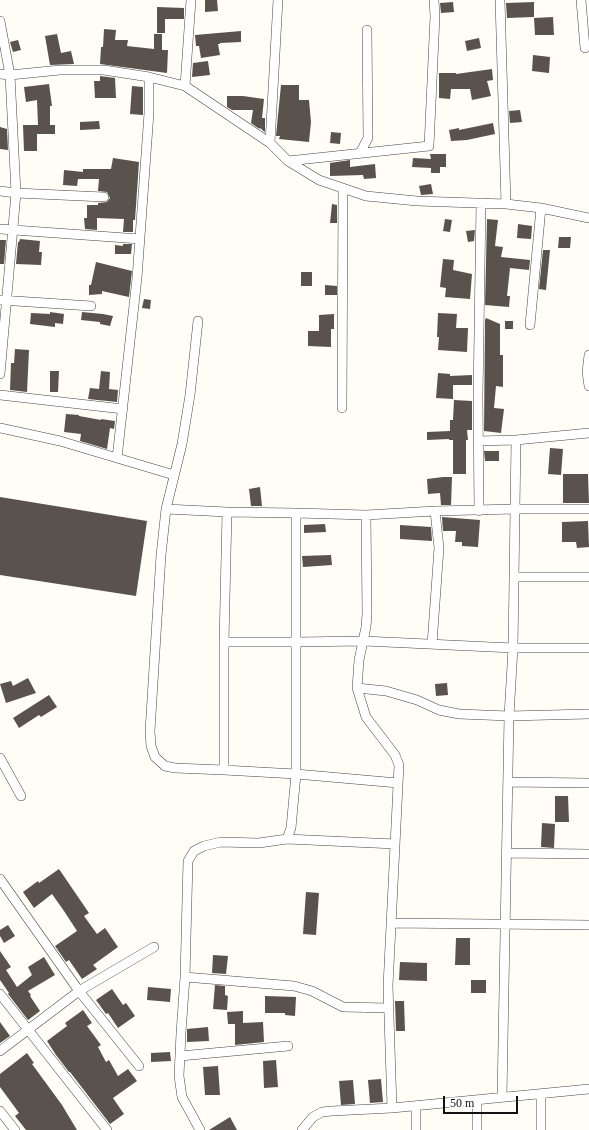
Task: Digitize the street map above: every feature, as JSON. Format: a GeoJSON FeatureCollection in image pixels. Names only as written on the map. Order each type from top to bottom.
{"type":"FeatureCollection","features":[{"type":"Feature","properties":{"kind":"street"},"geometry":{"type":"LineString","coordinates":[[185,86],[191,0]]}},
{"type":"Feature","properties":{"kind":"street"},"geometry":{"type":"LineString","coordinates":[[270,143],[278,0]]}},
{"type":"Feature","properties":{"kind":"street"},"geometry":{"type":"LineString","coordinates":[[288,161],[429,146],[434,0]]}},
{"type":"Feature","properties":{"kind":"street"},"geometry":{"type":"LineString","coordinates":[[500,0],[506,204]]}},
{"type":"Feature","properties":{"kind":"street"},"geometry":{"type":"LineString","coordinates":[[581,0],[585,48]]}},
{"type":"Feature","properties":{"kind":"street"},"geometry":{"type":"LineString","coordinates":[[0,21],[10,75],[16,193],[13,231],[3,300],[0,374]]}},
{"type":"Feature","properties":{"kind":"street"},"geometry":{"type":"LineString","coordinates":[[360,153],[368,138],[367,30]]}},
{"type":"Feature","properties":{"kind":"street"},"geometry":{"type":"LineString","coordinates":[[0,74],[10,75],[60,70],[104,70],[149,77],[185,86],[270,143],[288,161],[319,180],[366,196],[417,201],[506,204],[541,208],[589,218]]}},
{"type":"Feature","properties":{"kind":"street"},"geometry":{"type":"LineString","coordinates":[[117,458],[140,239],[149,113],[149,77]]}},
{"type":"Feature","properties":{"kind":"street"},"geometry":{"type":"LineString","coordinates":[[342,188],[342,408]]}},
{"type":"Feature","properties":{"kind":"street"},"geometry":{"type":"LineString","coordinates":[[0,191],[104,197]]}},
{"type":"Feature","properties":{"kind":"street"},"geometry":{"type":"LineString","coordinates":[[479,511],[478,397],[481,203]]}},
{"type":"Feature","properties":{"kind":"street"},"geometry":{"type":"LineString","coordinates":[[530,325],[541,208]]}},
{"type":"Feature","properties":{"kind":"street"},"geometry":{"type":"LineString","coordinates":[[0,229],[140,239]]}},
{"type":"Feature","properties":{"kind":"street"},"geometry":{"type":"LineString","coordinates":[[3,300],[92,306]]}},
{"type":"Feature","properties":{"kind":"street"},"geometry":{"type":"LineString","coordinates":[[198,321],[190,395],[182,444],[166,509],[161,555],[150,731],[151,746],[155,756],[165,766],[175,768],[296,774],[398,783]]}},
{"type":"Feature","properties":{"kind":"street"},"geometry":{"type":"LineString","coordinates":[[589,355],[589,386]]}},
{"type":"Feature","properties":{"kind":"street"},"geometry":{"type":"LineString","coordinates":[[0,395],[123,409]]}},
{"type":"Feature","properties":{"kind":"street"},"geometry":{"type":"LineString","coordinates":[[0,428],[60,441],[174,475]]}},
{"type":"Feature","properties":{"kind":"street"},"geometry":{"type":"LineString","coordinates":[[478,441],[516,440],[589,433]]}},
{"type":"Feature","properties":{"kind":"street"},"geometry":{"type":"LineString","coordinates":[[502,1098],[509,716],[513,648],[516,440]]}},
{"type":"Feature","properties":{"kind":"street"},"geometry":{"type":"LineString","coordinates":[[166,509],[366,515],[435,511],[589,509]]}},
{"type":"Feature","properties":{"kind":"street"},"geometry":{"type":"LineString","coordinates":[[432,644],[438,548],[435,511]]}},
{"type":"Feature","properties":{"kind":"street"},"geometry":{"type":"LineString","coordinates":[[224,770],[224,642],[227,512]]}},
{"type":"Feature","properties":{"kind":"street"},"geometry":{"type":"LineString","coordinates":[[287,839],[291,828],[296,774],[296,513]]}},
{"type":"Feature","properties":{"kind":"street"},"geometry":{"type":"LineString","coordinates":[[366,515],[367,614],[364,640],[359,660],[357,688],[366,717],[395,755],[398,765],[388,986],[392,1108]]}},
{"type":"Feature","properties":{"kind":"street"},"geometry":{"type":"LineString","coordinates":[[514,577],[589,577]]}},
{"type":"Feature","properties":{"kind":"street"},"geometry":{"type":"LineString","coordinates":[[224,642],[364,640],[513,648],[589,648]]}},
{"type":"Feature","properties":{"kind":"street"},"geometry":{"type":"LineString","coordinates":[[357,688],[386,691],[417,700],[439,710],[459,714],[509,716],[589,714]]}},
{"type":"Feature","properties":{"kind":"street"},"geometry":{"type":"LineString","coordinates":[[0,758],[21,796]]}},
{"type":"Feature","properties":{"kind":"street"},"geometry":{"type":"LineString","coordinates":[[508,782],[589,783]]}},
{"type":"Feature","properties":{"kind":"street"},"geometry":{"type":"LineString","coordinates":[[200,1130],[182,1097],[179,1076],[185,978],[188,861],[194,851],[204,846],[221,842],[259,843],[287,839],[395,844]]}},
{"type":"Feature","properties":{"kind":"street"},"geometry":{"type":"LineString","coordinates":[[507,853],[589,854]]}},
{"type":"Feature","properties":{"kind":"street"},"geometry":{"type":"LineString","coordinates":[[0,879],[79,991],[139,1066]]}},
{"type":"Feature","properties":{"kind":"street"},"geometry":{"type":"LineString","coordinates":[[391,924],[589,925]]}},
{"type":"Feature","properties":{"kind":"street"},"geometry":{"type":"LineString","coordinates":[[0,1051],[79,991],[154,947]]}},
{"type":"Feature","properties":{"kind":"street"},"geometry":{"type":"LineString","coordinates":[[185,978],[294,986],[312,991],[343,1006],[389,1008]]}},
{"type":"Feature","properties":{"kind":"street"},"geometry":{"type":"LineString","coordinates":[[0,994],[107,1130]]}},
{"type":"Feature","properties":{"kind":"street"},"geometry":{"type":"LineString","coordinates":[[180,1056],[288,1046]]}},
{"type":"Feature","properties":{"kind":"street"},"geometry":{"type":"LineString","coordinates":[[302,1130],[313,1117],[322,1112],[416,1106],[589,1088]]}},
{"type":"Feature","properties":{"kind":"street"},"geometry":{"type":"LineString","coordinates":[[541,1094],[541,1130]]}},
{"type":"Feature","properties":{"kind":"street"},"geometry":{"type":"LineString","coordinates":[[477,1100],[477,1130]]}},
{"type":"Feature","properties":{"kind":"street"},"geometry":{"type":"LineString","coordinates":[[416,1106],[416,1130]]}},
{"type":"Feature","properties":{"kind":"street"},"geometry":{"type":"LineString","coordinates":[[0,1111],[15,1130]]}},
{"type":"Feature","properties":{"kind":"building"},"geometry":{"type":"Polygon","coordinates":[[[205,0],[217,0],[218,11],[205,12],[205,0]]]}},
{"type":"Feature","properties":{"kind":"building"},"geometry":{"type":"Polygon","coordinates":[[[453,2],[454,12],[441,13],[440,3],[453,2]]]}},
{"type":"Feature","properties":{"kind":"building"},"geometry":{"type":"Polygon","coordinates":[[[534,2],[534,17],[507,18],[506,3],[534,2]]]}},
{"type":"Feature","properties":{"kind":"building"},"geometry":{"type":"Polygon","coordinates":[[[157,7],[184,8],[184,19],[165,19],[165,33],[157,33],[157,7]]]}},
{"type":"Feature","properties":{"kind":"building"},"geometry":{"type":"Polygon","coordinates":[[[553,17],[554,35],[535,35],[534,18],[553,17]]]}},
{"type":"Feature","properties":{"kind":"building"},"geometry":{"type":"Polygon","coordinates":[[[104,29],[116,30],[115,40],[128,40],[127,46],[154,49],[154,34],[162,34],[162,50],[168,50],[167,73],[100,64],[104,29]]]}},
{"type":"Feature","properties":{"kind":"building"},"geometry":{"type":"Polygon","coordinates":[[[241,31],[241,42],[220,43],[218,44],[220,55],[201,58],[199,46],[196,46],[195,35],[241,31]]]}},
{"type":"Feature","properties":{"kind":"building"},"geometry":{"type":"Polygon","coordinates":[[[57,34],[61,53],[71,51],[74,64],[50,65],[45,36],[57,34]]]}},
{"type":"Feature","properties":{"kind":"building"},"geometry":{"type":"Polygon","coordinates":[[[479,38],[481,48],[467,51],[465,41],[479,38]]]}},
{"type":"Feature","properties":{"kind":"building"},"geometry":{"type":"Polygon","coordinates":[[[18,40],[21,50],[13,52],[10,42],[18,40]]]}},
{"type":"Feature","properties":{"kind":"building"},"geometry":{"type":"Polygon","coordinates":[[[533,55],[550,57],[549,73],[532,71],[533,55]]]}},
{"type":"Feature","properties":{"kind":"building"},"geometry":{"type":"Polygon","coordinates":[[[208,61],[210,75],[192,77],[193,63],[208,61]]]}},
{"type":"Feature","properties":{"kind":"building"},"geometry":{"type":"Polygon","coordinates":[[[492,69],[493,80],[487,81],[491,96],[472,100],[470,89],[451,89],[450,99],[439,98],[439,73],[456,74],[492,69]]]}},
{"type":"Feature","properties":{"kind":"building"},"geometry":{"type":"Polygon","coordinates":[[[100,76],[115,78],[116,98],[95,98],[94,81],[100,81],[100,76]]]}},
{"type":"Feature","properties":{"kind":"building"},"geometry":{"type":"Polygon","coordinates":[[[49,84],[52,106],[50,106],[50,125],[55,125],[55,134],[37,134],[37,151],[24,151],[23,125],[38,125],[37,100],[26,102],[24,87],[49,84]]]}},
{"type":"Feature","properties":{"kind":"building"},"geometry":{"type":"Polygon","coordinates":[[[281,85],[299,85],[299,100],[309,100],[311,122],[309,142],[279,139],[280,136],[276,136],[281,85]]]}},
{"type":"Feature","properties":{"kind":"building"},"geometry":{"type":"Polygon","coordinates":[[[132,86],[143,87],[143,115],[130,114],[132,86]]]}},
{"type":"Feature","properties":{"kind":"building"},"geometry":{"type":"Polygon","coordinates":[[[227,96],[243,96],[264,99],[262,118],[265,118],[265,132],[251,123],[253,110],[232,110],[227,107],[227,96]]]}},
{"type":"Feature","properties":{"kind":"building"},"geometry":{"type":"Polygon","coordinates":[[[520,110],[522,122],[510,123],[509,111],[520,110]]]}},
{"type":"Feature","properties":{"kind":"building"},"geometry":{"type":"Polygon","coordinates":[[[99,121],[100,129],[80,130],[80,122],[99,121]]]}},
{"type":"Feature","properties":{"kind":"building"},"geometry":{"type":"Polygon","coordinates":[[[493,123],[495,134],[467,140],[451,141],[449,130],[459,128],[459,130],[493,123]]]}},
{"type":"Feature","properties":{"kind":"building"},"geometry":{"type":"Polygon","coordinates":[[[0,127],[7,129],[8,150],[0,149],[0,127]]]}},
{"type":"Feature","properties":{"kind":"building"},"geometry":{"type":"Polygon","coordinates":[[[331,132],[341,133],[340,144],[330,143],[331,132]]]}},
{"type":"Feature","properties":{"kind":"building"},"geometry":{"type":"Polygon","coordinates":[[[430,154],[446,154],[446,167],[440,167],[440,173],[431,173],[431,168],[412,167],[413,158],[431,159],[430,154]]]}},
{"type":"Feature","properties":{"kind":"building"},"geometry":{"type":"Polygon","coordinates":[[[113,158],[139,162],[133,232],[123,232],[124,219],[97,218],[97,230],[85,229],[84,218],[87,218],[87,205],[98,205],[98,203],[107,202],[110,198],[107,192],[98,191],[99,179],[78,179],[77,186],[63,185],[64,170],[83,172],[83,169],[111,169],[113,158]]]}},
{"type":"Feature","properties":{"kind":"building"},"geometry":{"type":"Polygon","coordinates":[[[350,160],[350,167],[375,164],[376,178],[364,179],[363,175],[330,176],[330,163],[350,160]]]}},
{"type":"Feature","properties":{"kind":"building"},"geometry":{"type":"Polygon","coordinates":[[[431,184],[433,194],[421,195],[419,186],[431,184]]]}},
{"type":"Feature","properties":{"kind":"building"},"geometry":{"type":"Polygon","coordinates":[[[332,204],[337,205],[337,223],[330,223],[332,204]]]}},
{"type":"Feature","properties":{"kind":"building"},"geometry":{"type":"Polygon","coordinates":[[[445,219],[452,220],[450,232],[443,231],[445,219]]]}},
{"type":"Feature","properties":{"kind":"building"},"geometry":{"type":"Polygon","coordinates":[[[487,219],[498,220],[495,246],[503,247],[501,257],[530,260],[529,270],[510,268],[507,296],[510,296],[509,307],[485,305],[487,219]]]}},
{"type":"Feature","properties":{"kind":"building"},"geometry":{"type":"Polygon","coordinates":[[[518,224],[532,226],[531,239],[517,238],[518,224]]]}},
{"type":"Feature","properties":{"kind":"building"},"geometry":{"type":"Polygon","coordinates":[[[475,230],[474,241],[468,242],[466,231],[475,230]]]}},
{"type":"Feature","properties":{"kind":"building"},"geometry":{"type":"Polygon","coordinates":[[[559,237],[571,237],[570,248],[558,248],[559,237]]]}},
{"type":"Feature","properties":{"kind":"building"},"geometry":{"type":"Polygon","coordinates":[[[20,239],[40,241],[39,252],[42,252],[41,265],[16,264],[18,242],[20,239]]]}},
{"type":"Feature","properties":{"kind":"building"},"geometry":{"type":"Polygon","coordinates":[[[0,240],[6,240],[4,264],[0,264],[0,240]]]}},
{"type":"Feature","properties":{"kind":"building"},"geometry":{"type":"Polygon","coordinates":[[[123,244],[132,244],[131,254],[115,254],[115,245],[123,246],[123,244]]]}},
{"type":"Feature","properties":{"kind":"building"},"geometry":{"type":"Polygon","coordinates":[[[543,250],[550,250],[546,290],[539,289],[543,250]]]}},
{"type":"Feature","properties":{"kind":"building"},"geometry":{"type":"Polygon","coordinates":[[[443,259],[454,260],[453,270],[472,274],[470,299],[445,297],[446,288],[440,287],[443,259]]]}},
{"type":"Feature","properties":{"kind":"building"},"geometry":{"type":"Polygon","coordinates":[[[96,262],[132,271],[129,297],[102,291],[102,294],[89,295],[89,285],[91,285],[96,262]]]}},
{"type":"Feature","properties":{"kind":"building"},"geometry":{"type":"Polygon","coordinates":[[[301,272],[312,272],[312,286],[301,286],[301,272]]]}},
{"type":"Feature","properties":{"kind":"building"},"geometry":{"type":"Polygon","coordinates":[[[325,285],[337,286],[337,295],[325,295],[325,285]]]}},
{"type":"Feature","properties":{"kind":"building"},"geometry":{"type":"Polygon","coordinates":[[[144,299],[151,300],[150,309],[142,308],[144,299]]]}},
{"type":"Feature","properties":{"kind":"building"},"geometry":{"type":"Polygon","coordinates":[[[50,312],[64,314],[63,324],[55,323],[55,327],[30,324],[31,313],[50,314],[50,312]]]}},
{"type":"Feature","properties":{"kind":"building"},"geometry":{"type":"Polygon","coordinates":[[[82,312],[113,316],[110,326],[100,324],[100,322],[81,320],[82,312]]]}},
{"type":"Feature","properties":{"kind":"building"},"geometry":{"type":"Polygon","coordinates":[[[438,313],[457,314],[456,328],[468,328],[467,352],[438,350],[438,313]]]}},
{"type":"Feature","properties":{"kind":"building"},"geometry":{"type":"Polygon","coordinates":[[[334,314],[334,329],[331,329],[331,347],[308,346],[308,331],[319,331],[319,315],[334,314]]]}},
{"type":"Feature","properties":{"kind":"building"},"geometry":{"type":"Polygon","coordinates":[[[486,318],[500,324],[500,355],[503,355],[503,387],[496,386],[494,408],[504,409],[501,433],[484,431],[486,318]]]}},
{"type":"Feature","properties":{"kind":"building"},"geometry":{"type":"Polygon","coordinates":[[[505,321],[513,321],[513,329],[505,329],[505,321]]]}},
{"type":"Feature","properties":{"kind":"building"},"geometry":{"type":"Polygon","coordinates":[[[15,349],[29,350],[27,392],[10,390],[11,363],[14,363],[15,349]]]}},
{"type":"Feature","properties":{"kind":"building"},"geometry":{"type":"Polygon","coordinates":[[[50,371],[59,371],[58,392],[50,392],[50,371]]]}},
{"type":"Feature","properties":{"kind":"building"},"geometry":{"type":"Polygon","coordinates":[[[101,371],[110,372],[109,389],[118,390],[117,402],[88,399],[90,388],[99,389],[101,371]]]}},
{"type":"Feature","properties":{"kind":"building"},"geometry":{"type":"Polygon","coordinates":[[[438,373],[450,374],[450,376],[472,375],[472,385],[453,385],[453,399],[436,398],[438,373]]]}},
{"type":"Feature","properties":{"kind":"building"},"geometry":{"type":"Polygon","coordinates":[[[454,400],[472,401],[472,430],[467,430],[468,440],[466,440],[466,474],[453,474],[453,440],[427,440],[427,432],[450,431],[450,420],[453,420],[454,400]]]}},
{"type":"Feature","properties":{"kind":"building"},"geometry":{"type":"Polygon","coordinates":[[[66,414],[115,421],[114,429],[110,428],[107,449],[80,441],[81,434],[64,432],[66,414]]]}},
{"type":"Feature","properties":{"kind":"building"},"geometry":{"type":"Polygon","coordinates":[[[550,448],[563,449],[561,475],[548,474],[550,448]]]}},
{"type":"Feature","properties":{"kind":"building"},"geometry":{"type":"Polygon","coordinates":[[[484,451],[499,451],[499,461],[485,461],[484,451]]]}},
{"type":"Feature","properties":{"kind":"building"},"geometry":{"type":"Polygon","coordinates":[[[563,474],[588,474],[589,503],[563,503],[563,474]]]}},
{"type":"Feature","properties":{"kind":"building"},"geometry":{"type":"Polygon","coordinates":[[[452,477],[451,505],[441,505],[440,493],[428,494],[427,479],[452,477]]]}},
{"type":"Feature","properties":{"kind":"building"},"geometry":{"type":"Polygon","coordinates":[[[260,487],[262,506],[251,506],[249,489],[260,487]]]}},
{"type":"Feature","properties":{"kind":"building"},"geometry":{"type":"Polygon","coordinates":[[[0,497],[147,521],[136,596],[0,575],[0,497]]]}},
{"type":"Feature","properties":{"kind":"building"},"geometry":{"type":"Polygon","coordinates":[[[442,517],[480,520],[478,547],[462,546],[462,542],[455,542],[456,531],[443,531],[442,517]]]}},
{"type":"Feature","properties":{"kind":"building"},"geometry":{"type":"Polygon","coordinates":[[[588,521],[589,547],[577,548],[576,542],[562,542],[562,522],[588,521]]]}},
{"type":"Feature","properties":{"kind":"building"},"geometry":{"type":"Polygon","coordinates":[[[325,524],[326,532],[304,533],[304,525],[325,524]]]}},
{"type":"Feature","properties":{"kind":"building"},"geometry":{"type":"Polygon","coordinates":[[[400,525],[431,527],[432,541],[400,539],[400,525]]]}},
{"type":"Feature","properties":{"kind":"building"},"geometry":{"type":"Polygon","coordinates":[[[331,555],[332,565],[303,567],[302,556],[331,555]]]}},
{"type":"Feature","properties":{"kind":"building"},"geometry":{"type":"Polygon","coordinates":[[[28,678],[36,693],[6,703],[0,684],[11,681],[13,686],[28,678]]]}},
{"type":"Feature","properties":{"kind":"building"},"geometry":{"type":"Polygon","coordinates":[[[447,683],[448,695],[436,696],[435,684],[447,683]]]}},
{"type":"Feature","properties":{"kind":"building"},"geometry":{"type":"Polygon","coordinates":[[[49,695],[57,707],[41,717],[39,715],[19,728],[13,718],[49,695]]]}},
{"type":"Feature","properties":{"kind":"building"},"geometry":{"type":"Polygon","coordinates":[[[555,796],[568,796],[569,822],[555,822],[555,796]]]}},
{"type":"Feature","properties":{"kind":"building"},"geometry":{"type":"Polygon","coordinates":[[[542,823],[555,824],[554,848],[541,847],[542,823]]]}},
{"type":"Feature","properties":{"kind":"building"},"geometry":{"type":"Polygon","coordinates":[[[59,869],[89,913],[84,916],[97,934],[105,928],[118,947],[93,965],[97,969],[82,979],[69,960],[66,962],[55,946],[77,931],[64,911],[52,894],[34,908],[23,892],[59,869]]]}},
{"type":"Feature","properties":{"kind":"building"},"geometry":{"type":"Polygon","coordinates":[[[306,892],[319,893],[316,935],[303,934],[306,892]]]}},
{"type":"Feature","properties":{"kind":"building"},"geometry":{"type":"Polygon","coordinates":[[[8,925],[15,936],[4,943],[0,936],[0,930],[8,925]]]}},
{"type":"Feature","properties":{"kind":"building"},"geometry":{"type":"Polygon","coordinates":[[[456,938],[470,938],[470,965],[455,965],[456,938]]]}},
{"type":"Feature","properties":{"kind":"building"},"geometry":{"type":"Polygon","coordinates":[[[0,951],[11,967],[6,970],[17,987],[32,975],[28,967],[44,957],[55,975],[28,991],[40,1011],[28,1020],[8,994],[9,993],[0,980],[0,951]]]}},
{"type":"Feature","properties":{"kind":"building"},"geometry":{"type":"Polygon","coordinates":[[[213,955],[228,956],[226,974],[212,973],[213,955]]]}},
{"type":"Feature","properties":{"kind":"building"},"geometry":{"type":"Polygon","coordinates":[[[400,962],[427,963],[427,981],[399,980],[400,962]]]}},
{"type":"Feature","properties":{"kind":"building"},"geometry":{"type":"Polygon","coordinates":[[[471,980],[486,980],[486,993],[471,993],[471,980]]]}},
{"type":"Feature","properties":{"kind":"building"},"geometry":{"type":"Polygon","coordinates":[[[215,985],[225,986],[225,995],[228,996],[227,1010],[213,1009],[215,985]]]}},
{"type":"Feature","properties":{"kind":"building"},"geometry":{"type":"Polygon","coordinates":[[[148,987],[171,989],[170,1002],[147,1000],[148,987]]]}},
{"type":"Feature","properties":{"kind":"building"},"geometry":{"type":"Polygon","coordinates":[[[112,989],[123,1005],[126,1003],[135,1016],[118,1028],[108,1013],[106,1014],[96,1000],[112,989]]]}},
{"type":"Feature","properties":{"kind":"building"},"geometry":{"type":"Polygon","coordinates":[[[265,996],[296,997],[295,1016],[285,1015],[285,1013],[265,1013],[265,996]]]}},
{"type":"Feature","properties":{"kind":"building"},"geometry":{"type":"Polygon","coordinates":[[[395,1001],[404,1001],[405,1031],[396,1031],[395,1001]]]}},
{"type":"Feature","properties":{"kind":"building"},"geometry":{"type":"Polygon","coordinates":[[[83,1010],[92,1023],[87,1026],[101,1045],[98,1047],[106,1062],[109,1060],[118,1076],[128,1069],[137,1081],[113,1098],[124,1114],[110,1124],[56,1055],[47,1041],[67,1026],[65,1023],[83,1010]]]}},
{"type":"Feature","properties":{"kind":"building"},"geometry":{"type":"Polygon","coordinates":[[[243,1011],[243,1023],[263,1022],[264,1042],[235,1045],[235,1024],[228,1024],[227,1012],[243,1011]]]}},
{"type":"Feature","properties":{"kind":"building"},"geometry":{"type":"Polygon","coordinates":[[[0,1022],[10,1036],[0,1043],[0,1022]]]}},
{"type":"Feature","properties":{"kind":"building"},"geometry":{"type":"Polygon","coordinates":[[[208,1027],[209,1041],[187,1042],[187,1029],[208,1027]]]}},
{"type":"Feature","properties":{"kind":"building"},"geometry":{"type":"Polygon","coordinates":[[[170,1052],[171,1061],[151,1062],[151,1053],[170,1052]]]}},
{"type":"Feature","properties":{"kind":"building"},"geometry":{"type":"Polygon","coordinates":[[[27,1053],[34,1063],[32,1064],[62,1105],[77,1130],[26,1130],[15,1116],[19,1113],[0,1087],[0,1074],[27,1053]]]}},
{"type":"Feature","properties":{"kind":"building"},"geometry":{"type":"Polygon","coordinates":[[[276,1060],[278,1087],[264,1088],[263,1061],[276,1060]]]}},
{"type":"Feature","properties":{"kind":"building"},"geometry":{"type":"Polygon","coordinates":[[[218,1066],[220,1095],[205,1095],[203,1067],[218,1066]]]}},
{"type":"Feature","properties":{"kind":"building"},"geometry":{"type":"Polygon","coordinates":[[[381,1079],[383,1102],[370,1103],[368,1080],[381,1079]]]}},
{"type":"Feature","properties":{"kind":"building"},"geometry":{"type":"Polygon","coordinates":[[[353,1080],[355,1104],[341,1105],[339,1081],[353,1080]]]}},
{"type":"Feature","properties":{"kind":"building"},"geometry":{"type":"Polygon","coordinates":[[[230,1117],[237,1130],[209,1130],[230,1117]]]}}]}
